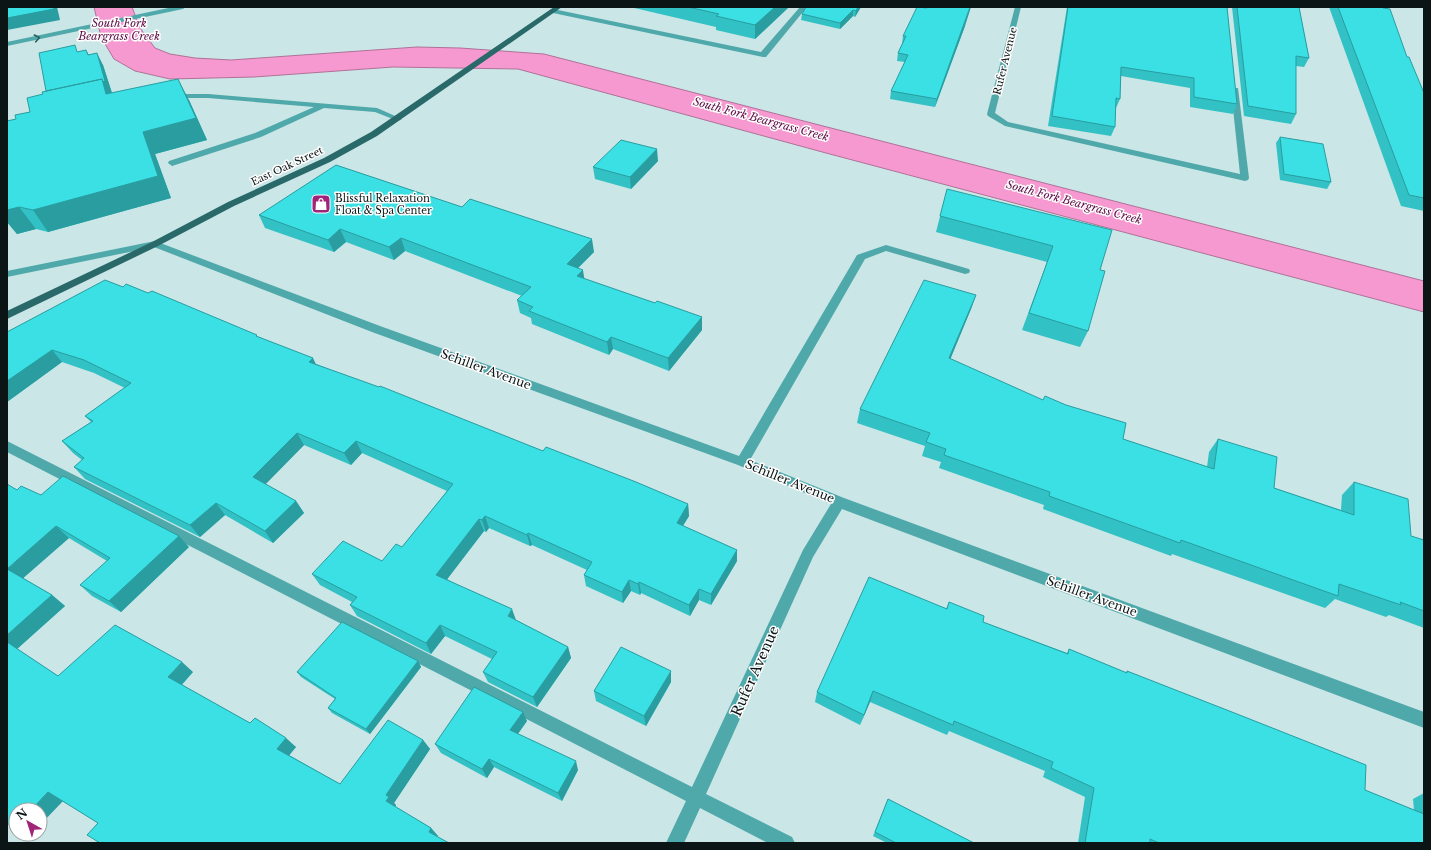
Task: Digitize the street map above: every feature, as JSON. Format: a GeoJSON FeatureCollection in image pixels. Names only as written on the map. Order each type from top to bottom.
{"type":"FeatureCollection","features":[{"type":"Feature","properties":{"kind":"main road","name":"East Oak Street"},"geometry":{"type":"LineString","coordinates":[[7,315],[155,244],[231,204],[327,160],[374,134],[452,82],[556,9]]}},
{"type":"Feature","properties":{"kind":"street"},"geometry":{"type":"LineString","coordinates":[[7,44],[182,7]]}},
{"type":"Feature","properties":{"kind":"street"},"geometry":{"type":"LineString","coordinates":[[556,9],[763,55],[804,7]]}},
{"type":"Feature","properties":{"kind":"street","name":"Rufer Avenue"},"geometry":{"type":"LineString","coordinates":[[1018,7],[991,114],[1005,124],[1245,178],[1235,85]]}},
{"type":"Feature","properties":{"kind":"street"},"geometry":{"type":"LineString","coordinates":[[162,96],[208,96],[377,110],[398,119]]}},
{"type":"Feature","properties":{"kind":"street"},"geometry":{"type":"LineString","coordinates":[[172,163],[258,135],[322,106]]}},
{"type":"Feature","properties":{"kind":"street"},"geometry":{"type":"LineString","coordinates":[[7,274],[155,244]]}},
{"type":"Feature","properties":{"kind":"street","name":"Schiller Avenue"},"geometry":{"type":"LineString","coordinates":[[155,244],[376,330],[742,462],[839,502],[1424,720]]}},
{"type":"Feature","properties":{"kind":"street"},"geometry":{"type":"LineString","coordinates":[[742,462],[861,257],[886,248],[965,271]]}},
{"type":"Feature","properties":{"kind":"street"},"geometry":{"type":"LineString","coordinates":[[7,446],[697,799],[786,843]]}},
{"type":"Feature","properties":{"kind":"street","name":"Rufer Avenue"},"geometry":{"type":"LineString","coordinates":[[675,843],[697,799],[808,554],[839,502]]}},
{"type":"Feature","properties":{"kind":"water","name":"South Fork Beargrass Creek"},"geometry":{"type":"Polygon","coordinates":[[[94,7],[132,7],[140,28],[155,48],[170,54],[195,58],[231,60],[417,47],[460,48],[544,54],[1424,281],[1424,312],[826,153],[518,69],[393,67],[254,77],[170,79],[135,71],[114,59],[101,37],[94,7]]]}},
{"type":"Feature","properties":{"kind":"building"},"geometry":{"type":"Polygon","coordinates":[[[7,7],[53,7],[54,9],[7,18],[7,7]]]}},
{"type":"Feature","properties":{"kind":"building"},"geometry":{"type":"Polygon","coordinates":[[[688,7],[775,7],[755,25],[716,16],[719,14],[688,7]]]}},
{"type":"Feature","properties":{"kind":"building"},"geometry":{"type":"Polygon","coordinates":[[[806,7],[858,7],[856,11],[853,10],[840,23],[802,14],[806,7]]]}},
{"type":"Feature","properties":{"kind":"building"},"geometry":{"type":"Polygon","coordinates":[[[917,7],[970,7],[937,99],[891,91],[908,55],[898,53],[906,36],[903,36],[917,7]]]}},
{"type":"Feature","properties":{"kind":"building"},"geometry":{"type":"Polygon","coordinates":[[[1068,7],[1227,7],[1237,104],[1194,97],[1194,78],[1121,67],[1120,99],[1116,98],[1115,127],[1052,116],[1068,7]]]}},
{"type":"Feature","properties":{"kind":"building"},"geometry":{"type":"Polygon","coordinates":[[[1237,7],[1299,7],[1309,58],[1296,56],[1296,114],[1248,106],[1237,7]]]}},
{"type":"Feature","properties":{"kind":"building"},"geometry":{"type":"Polygon","coordinates":[[[1338,7],[1383,7],[1390,9],[1407,57],[1409,57],[1424,93],[1424,198],[1409,195],[1338,7]]]}},
{"type":"Feature","properties":{"kind":"building"},"geometry":{"type":"Polygon","coordinates":[[[75,45],[77,52],[86,50],[88,55],[97,53],[105,81],[103,82],[102,79],[46,91],[39,53],[75,45]]]}},
{"type":"Feature","properties":{"kind":"building"},"geometry":{"type":"Polygon","coordinates":[[[102,79],[106,94],[178,79],[196,118],[143,132],[158,176],[33,210],[19,207],[7,210],[7,121],[16,119],[15,115],[30,112],[27,98],[43,94],[42,92],[102,79]]]}},
{"type":"Feature","properties":{"kind":"building"},"geometry":{"type":"Polygon","coordinates":[[[1280,137],[1323,144],[1331,182],[1284,174],[1280,137]]]}},
{"type":"Feature","properties":{"kind":"building"},"geometry":{"type":"Polygon","coordinates":[[[621,140],[657,149],[630,177],[593,167],[621,140]]]}},
{"type":"Feature","properties":{"kind":"building"},"geometry":{"type":"Polygon","coordinates":[[[336,165],[462,207],[470,199],[592,239],[567,264],[583,270],[577,276],[655,303],[657,301],[702,317],[668,358],[611,337],[607,342],[529,311],[533,307],[517,300],[531,287],[401,238],[389,247],[340,229],[328,240],[259,215],[336,165]]]}},
{"type":"Feature","properties":{"kind":"building"},"geometry":{"type":"Polygon","coordinates":[[[947,189],[1112,230],[1100,270],[1105,271],[1088,331],[1029,313],[1053,246],[940,216],[947,189]]]}},
{"type":"Feature","properties":{"kind":"building"},"geometry":{"type":"Polygon","coordinates":[[[105,280],[123,287],[126,284],[148,293],[152,291],[257,335],[256,336],[313,358],[309,362],[379,387],[380,386],[543,451],[546,447],[688,504],[677,523],[737,550],[711,594],[699,589],[689,605],[639,582],[638,584],[629,580],[622,592],[584,575],[592,562],[528,533],[527,535],[485,516],[482,520],[479,519],[436,575],[512,609],[508,616],[568,647],[533,697],[483,672],[497,652],[440,625],[426,643],[350,605],[357,597],[312,574],[343,541],[382,561],[396,544],[402,547],[453,484],[356,441],[344,453],[297,433],[253,477],[296,501],[265,531],[216,503],[190,525],[74,467],[84,458],[62,441],[93,421],[85,416],[131,383],[84,360],[52,350],[7,381],[7,332],[105,280]]]}},
{"type":"Feature","properties":{"kind":"building"},"geometry":{"type":"Polygon","coordinates":[[[924,280],[976,295],[949,358],[1043,400],[1045,396],[1066,405],[1126,423],[1123,439],[1214,469],[1218,439],[1277,457],[1274,488],[1354,515],[1354,482],[1408,499],[1411,536],[1424,540],[1424,611],[1400,602],[1401,605],[1339,584],[1338,596],[1181,540],[1180,543],[1049,496],[1050,492],[944,455],[946,449],[926,442],[930,433],[860,409],[924,280]]]}},
{"type":"Feature","properties":{"kind":"building"},"geometry":{"type":"Polygon","coordinates":[[[63,476],[179,536],[109,601],[80,585],[110,558],[56,526],[7,569],[7,484],[17,490],[21,486],[41,495],[63,476]]]}},
{"type":"Feature","properties":{"kind":"building"},"geometry":{"type":"Polygon","coordinates":[[[7,569],[52,595],[7,635],[7,569]]]}},
{"type":"Feature","properties":{"kind":"building"},"geometry":{"type":"Polygon","coordinates":[[[869,577],[947,609],[949,602],[984,616],[983,622],[1068,654],[1069,649],[1127,673],[1127,671],[1366,765],[1365,790],[1424,814],[1424,843],[1159,843],[1150,839],[1150,843],[1085,843],[1094,788],[1051,768],[1053,762],[954,721],[953,725],[873,691],[864,715],[817,692],[869,577]]]}},
{"type":"Feature","properties":{"kind":"building"},"geometry":{"type":"Polygon","coordinates":[[[342,622],[418,661],[366,729],[328,708],[336,698],[297,672],[342,622]]]}},
{"type":"Feature","properties":{"kind":"building"},"geometry":{"type":"Polygon","coordinates":[[[115,625],[182,662],[168,677],[250,723],[255,718],[286,738],[277,749],[340,784],[388,720],[423,740],[386,795],[389,797],[386,801],[431,828],[429,832],[449,843],[100,843],[87,835],[98,823],[48,792],[39,802],[8,802],[8,824],[7,642],[58,676],[115,625]]]}},
{"type":"Feature","properties":{"kind":"building"},"geometry":{"type":"Polygon","coordinates":[[[621,647],[671,671],[644,716],[594,691],[621,647]]]}},
{"type":"Feature","properties":{"kind":"building"},"geometry":{"type":"Polygon","coordinates":[[[474,687],[523,712],[510,730],[576,761],[558,793],[489,759],[482,769],[435,744],[474,687]]]}},
{"type":"Feature","properties":{"kind":"building"},"geometry":{"type":"Polygon","coordinates":[[[888,799],[974,843],[896,843],[875,832],[888,799]]]}},
{"type":"Feature","properties":{"kind":"place","name":"Blissful Relaxation Float & Spa Center"},"geometry":{"type":"Point","coordinates":[321,204]}}]}
